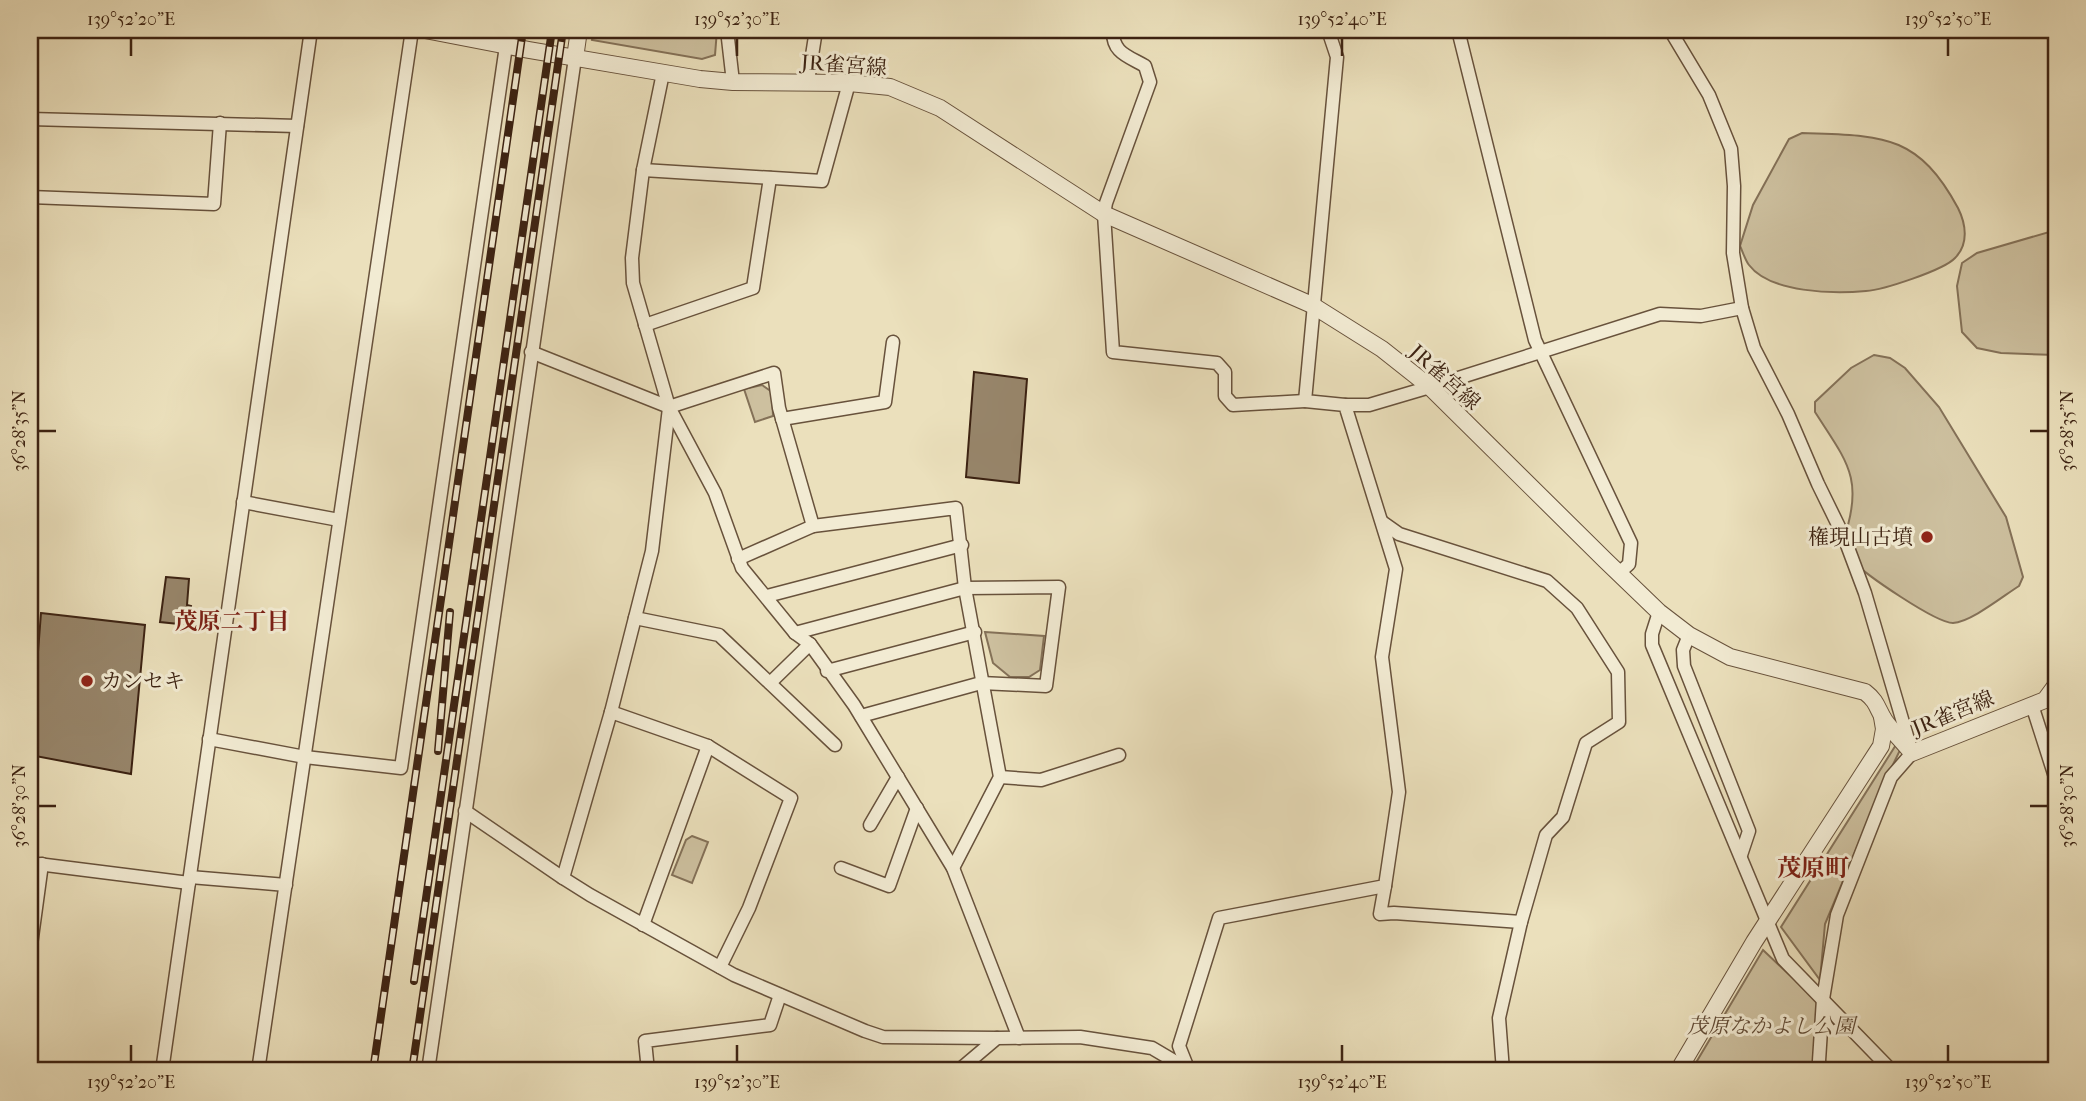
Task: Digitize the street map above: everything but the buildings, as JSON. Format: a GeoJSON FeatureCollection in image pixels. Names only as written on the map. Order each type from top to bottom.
{"type":"FeatureCollection","features":[{"type":"Feature","properties":{"kind":"street"},"geometry":{"type":"LineString","coordinates":[[162,1071],[311,30]]}},
{"type":"Feature","properties":{"kind":"street"},"geometry":{"type":"LineString","coordinates":[[258,1071],[412,30]]}},
{"type":"Feature","properties":{"kind":"street","name":"JR雀宮線"},"geometry":{"type":"LineString","coordinates":[[425,30],[663,73],[733,82],[808,81],[890,88],[940,108],[1104,214],[1312,305],[1382,349],[1430,387],[1659,612],[1689,635],[1742,661],[1865,692],[1880,707],[1882,717],[1912,753],[2044,703]]}},
{"type":"Feature","properties":{"kind":"street"},"geometry":{"type":"LineString","coordinates":[[428,1071],[579,30]]}},
{"type":"Feature","properties":{"kind":"street"},"geometry":{"type":"LineString","coordinates":[[727,30],[733,82]]}},
{"type":"Feature","properties":{"kind":"street"},"geometry":{"type":"LineString","coordinates":[[808,81],[816,30]]}},
{"type":"Feature","properties":{"kind":"street"},"geometry":{"type":"LineString","coordinates":[[1113,30],[1113,41],[1117,49],[1145,66],[1150,82],[1104,214],[1113,352],[1217,363],[1225,372],[1225,396],[1233,405],[1305,401],[1369,405],[1660,314],[1700,316],[1742,308]]}},
{"type":"Feature","properties":{"kind":"street"},"geometry":{"type":"LineString","coordinates":[[1305,401],[1337,57],[1328,30]]}},
{"type":"Feature","properties":{"kind":"street"},"geometry":{"type":"LineString","coordinates":[[1458,30],[1540,353],[1631,543],[1629,564],[1619,573]]}},
{"type":"Feature","properties":{"kind":"street"},"geometry":{"type":"LineString","coordinates":[[1670,30],[1709,95],[1731,149],[1734,186],[1733,253],[1742,308],[1754,348],[1788,414],[1844,537],[1865,593],[1912,753],[1891,776],[1837,915],[1823,999],[1819,1061],[1821,1071]]}},
{"type":"Feature","properties":{"kind":"street"},"geometry":{"type":"LineString","coordinates":[[209,739],[305,757],[401,768],[506,46]]}},
{"type":"Feature","properties":{"kind":"street"},"geometry":{"type":"LineString","coordinates":[[663,73],[643,170],[632,258],[633,283],[669,407],[715,493],[741,568],[767,596],[795,633],[810,644],[861,716],[953,868],[1019,1038]]}},
{"type":"Feature","properties":{"kind":"street"},"geometry":{"type":"LineString","coordinates":[[643,170],[822,181],[849,83]]}},
{"type":"Feature","properties":{"kind":"street"},"geometry":{"type":"LineString","coordinates":[[30,119],[297,126]]}},
{"type":"Feature","properties":{"kind":"street"},"geometry":{"type":"LineString","coordinates":[[30,197],[214,204],[219,123]]}},
{"type":"Feature","properties":{"kind":"street"},"geometry":{"type":"LineString","coordinates":[[645,325],[753,288],[770,178]]}},
{"type":"Feature","properties":{"kind":"street"},"geometry":{"type":"LineString","coordinates":[[782,419],[885,401],[893,342]]}},
{"type":"Feature","properties":{"kind":"street"},"geometry":{"type":"LineString","coordinates":[[531,352],[669,407],[774,373],[782,419],[813,526]]}},
{"type":"Feature","properties":{"kind":"street"},"geometry":{"type":"LineString","coordinates":[[1345,405],[1396,569],[1382,657],[1399,792],[1380,914],[1521,922]]}},
{"type":"Feature","properties":{"kind":"street"},"geometry":{"type":"LineString","coordinates":[[563,877],[611,712],[652,551],[669,407]]}},
{"type":"Feature","properties":{"kind":"street"},"geometry":{"type":"LineString","coordinates":[[243,502],[340,520]]}},
{"type":"Feature","properties":{"kind":"street"},"geometry":{"type":"LineString","coordinates":[[738,559],[813,526],[956,508],[965,587],[1000,777],[953,868]]}},
{"type":"Feature","properties":{"kind":"street"},"geometry":{"type":"LineString","coordinates":[[1382,521],[1399,534],[1547,581],[1577,608],[1618,672],[1619,722],[1586,743],[1563,817],[1546,835],[1521,922],[1499,1018],[1503,1071]]}},
{"type":"Feature","properties":{"kind":"street"},"geometry":{"type":"LineString","coordinates":[[767,596],[962,545]]}},
{"type":"Feature","properties":{"kind":"street"},"geometry":{"type":"LineString","coordinates":[[795,633],[965,587],[1059,587],[1046,685],[981,683],[861,716]]}},
{"type":"Feature","properties":{"kind":"street"},"geometry":{"type":"LineString","coordinates":[[1659,612],[1652,634],[1652,645],[1741,855],[1766,924],[1783,958],[1892,1071]]}},
{"type":"Feature","properties":{"kind":"street"},"geometry":{"type":"LineString","coordinates":[[635,618],[719,635],[835,745]]}},
{"type":"Feature","properties":{"kind":"street"},"geometry":{"type":"LineString","coordinates":[[827,671],[975,632]]}},
{"type":"Feature","properties":{"kind":"street"},"geometry":{"type":"LineString","coordinates":[[1689,635],[1683,650],[1684,666],[1749,831],[1741,855]]}},
{"type":"Feature","properties":{"kind":"street"},"geometry":{"type":"LineString","coordinates":[[770,683],[810,644]]}},
{"type":"Feature","properties":{"kind":"street"},"geometry":{"type":"LineString","coordinates":[[2056,685],[2044,703],[2056,779]]}},
{"type":"Feature","properties":{"kind":"street"},"geometry":{"type":"LineString","coordinates":[[611,712],[708,746],[791,798],[749,908],[720,967]]}},
{"type":"Feature","properties":{"kind":"street"},"geometry":{"type":"LineString","coordinates":[[1678,1071],[1766,924],[1881,746],[1884,729],[1882,717]]}},
{"type":"Feature","properties":{"kind":"street"},"geometry":{"type":"LineString","coordinates":[[643,925],[708,746]]}},
{"type":"Feature","properties":{"kind":"street"},"geometry":{"type":"LineString","coordinates":[[1000,777],[1041,779],[1119,755]]}},
{"type":"Feature","properties":{"kind":"street"},"geometry":{"type":"LineString","coordinates":[[870,825],[898,776]]}},
{"type":"Feature","properties":{"kind":"street"},"geometry":{"type":"LineString","coordinates":[[841,868],[889,886],[917,808]]}},
{"type":"Feature","properties":{"kind":"street"},"geometry":{"type":"LineString","coordinates":[[465,811],[590,895],[720,967],[883,1037],[1080,1037],[1152,1048],[1189,1071]]}},
{"type":"Feature","properties":{"kind":"street"},"geometry":{"type":"LineString","coordinates":[[30,952],[36,864],[189,880],[286,885]]}},
{"type":"Feature","properties":{"kind":"street"},"geometry":{"type":"LineString","coordinates":[[1189,1071],[1179,1046],[1219,918],[1385,886]]}},
{"type":"Feature","properties":{"kind":"street"},"geometry":{"type":"LineString","coordinates":[[648,1071],[645,1041],[770,1025],[780,995]]}},
{"type":"Feature","properties":{"kind":"street"},"geometry":{"type":"LineString","coordinates":[[958,1071],[997,1038]]}},
{"type":"Feature","properties":{"kind":"green space"},"geometry":{"type":"Polygon","coordinates":[[[594,30],[717,30],[715,55],[702,59],[592,40],[594,30]]]}},
{"type":"Feature","properties":{"kind":"green space"},"geometry":{"type":"Polygon","coordinates":[[[1802,133],[1875,138],[1894,143],[1927,165],[1943,183],[1963,221],[1964,240],[1955,258],[1926,273],[1866,291],[1803,290],[1772,281],[1759,274],[1748,263],[1740,246],[1753,205],[1789,139],[1802,133]]]}},
{"type":"Feature","properties":{"kind":"green space"},"geometry":{"type":"Polygon","coordinates":[[[2056,230],[2056,355],[2001,353],[1977,348],[1962,332],[1957,286],[1962,263],[1977,253],[2056,230]]]}},
{"type":"Feature","properties":{"kind":"green space"},"geometry":{"type":"Polygon","coordinates":[[[1874,355],[1890,358],[1905,368],[1939,407],[2006,517],[2023,577],[2019,586],[1960,622],[1944,621],[1885,586],[1852,560],[1843,541],[1852,502],[1852,486],[1844,458],[1815,412],[1815,402],[1851,368],[1874,355]]]}},
{"type":"Feature","properties":{"kind":"green space"},"geometry":{"type":"Polygon","coordinates":[[[762,385],[772,392],[773,416],[755,422],[744,389],[762,385]]]}},
{"type":"Feature","properties":{"kind":"green space"},"geometry":{"type":"Polygon","coordinates":[[[985,632],[1044,636],[1040,670],[1029,677],[1010,677],[993,663],[985,632]]]}},
{"type":"Feature","properties":{"kind":"green space"},"geometry":{"type":"Polygon","coordinates":[[[1899,740],[1903,744],[1825,924],[1820,980],[1781,927],[1899,740]]]}},
{"type":"Feature","properties":{"kind":"green space"},"geometry":{"type":"Polygon","coordinates":[[[692,836],[708,842],[692,883],[672,875],[686,840],[692,836]]]}},
{"type":"Feature","properties":{"kind":"green space","name":"茂原なかよし公園"},"geometry":{"type":"Polygon","coordinates":[[[1763,950],[1817,1001],[1821,1071],[1691,1071],[1763,950]]]}},
{"type":"Feature","properties":{"kind":"railway"},"geometry":{"type":"LineString","coordinates":[[373,1071],[523,30]]}},
{"type":"Feature","properties":{"kind":"railway"},"geometry":{"type":"LineString","coordinates":[[414,981],[552,30]]}},
{"type":"Feature","properties":{"kind":"railway"},"geometry":{"type":"LineString","coordinates":[[412,1071],[563,30]]}},
{"type":"Feature","properties":{"kind":"railway"},"geometry":{"type":"LineString","coordinates":[[438,751],[450,612]]}},
{"type":"Feature","properties":{"kind":"place","name":"権現山古墳"},"geometry":{"type":"Point","coordinates":[1927,537]}},
{"type":"Feature","properties":{"kind":"place","name":"カンセキ"},"geometry":{"type":"Point","coordinates":[87,681]}},
{"type":"Feature","properties":{"kind":"district","name":"茂原二丁目"},"geometry":{"type":"Point","coordinates":[232,621]}},
{"type":"Feature","properties":{"kind":"district","name":"茂原町"},"geometry":{"type":"Point","coordinates":[1813,868]}}]}
